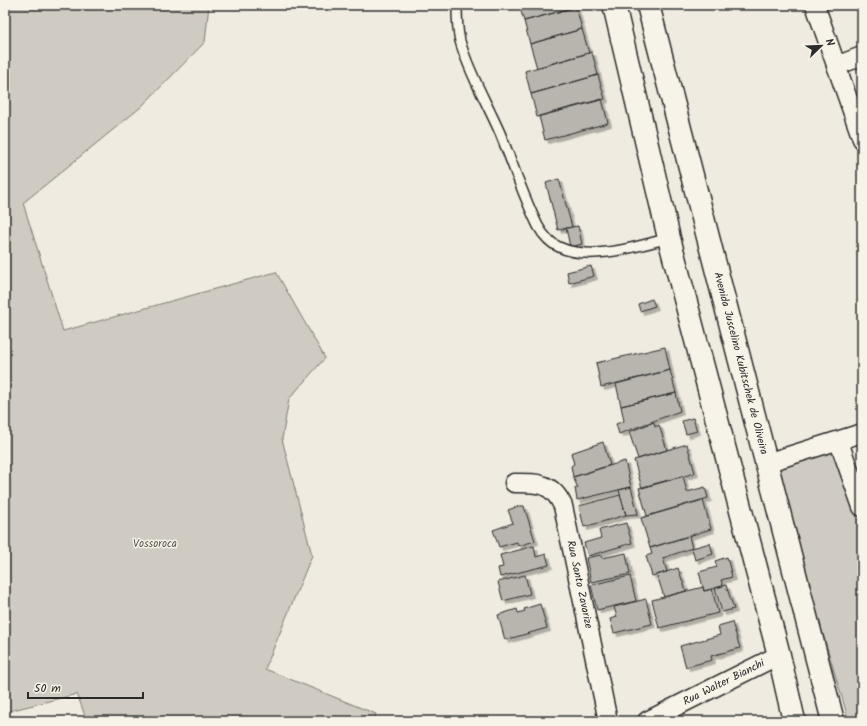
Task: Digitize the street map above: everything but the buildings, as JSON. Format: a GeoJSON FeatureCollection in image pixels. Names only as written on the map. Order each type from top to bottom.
{"type":"FeatureCollection","features":[{"type":"Feature","properties":{"kind":"main road"},"geometry":{"type":"LineString","coordinates":[[614,5],[669,238],[779,655],[794,721]]}},
{"type":"Feature","properties":{"kind":"main road","name":"Avenida Juscelino Kubitschek de Oliveira"},"geometry":{"type":"LineString","coordinates":[[648,5],[833,721]]}},
{"type":"Feature","properties":{"kind":"street"},"geometry":{"type":"LineString","coordinates":[[815,5],[862,139]]}},
{"type":"Feature","properties":{"kind":"street"},"geometry":{"type":"LineString","coordinates":[[836,66],[862,56]]}},
{"type":"Feature","properties":{"kind":"street"},"geometry":{"type":"LineString","coordinates":[[766,463],[839,442],[862,433]]}},
{"type":"Feature","properties":{"kind":"street"},"geometry":{"type":"LineString","coordinates":[[839,442],[862,507]]}},
{"type":"Feature","properties":{"kind":"street","name":"Rua Santo Zavarize"},"geometry":{"type":"LineString","coordinates":[[514,483],[535,483],[548,487],[557,494],[563,506],[608,721]]}},
{"type":"Feature","properties":{"kind":"street","name":"Rua Walter Bianchi"},"geometry":{"type":"LineString","coordinates":[[647,721],[779,655]]}},
{"type":"Feature","properties":{"kind":"lane"},"geometry":{"type":"LineString","coordinates":[[457,5],[458,28],[465,56],[500,134],[532,213],[549,240],[560,248],[584,253],[620,250],[669,238]]}},
{"type":"Feature","properties":{"kind":"green space","name":"Vossoroca"},"geometry":{"type":"Polygon","coordinates":[[[5,5],[209,5],[205,42],[141,107],[23,203],[63,331],[276,272],[325,358],[289,399],[282,439],[312,555],[265,669],[376,714],[374,721],[87,721],[77,694],[5,712],[5,5]]]}},
{"type":"Feature","properties":{"kind":"green space"},"geometry":{"type":"Polygon","coordinates":[[[838,449],[862,518],[862,721],[849,721],[774,470],[838,449]]]}}]}
